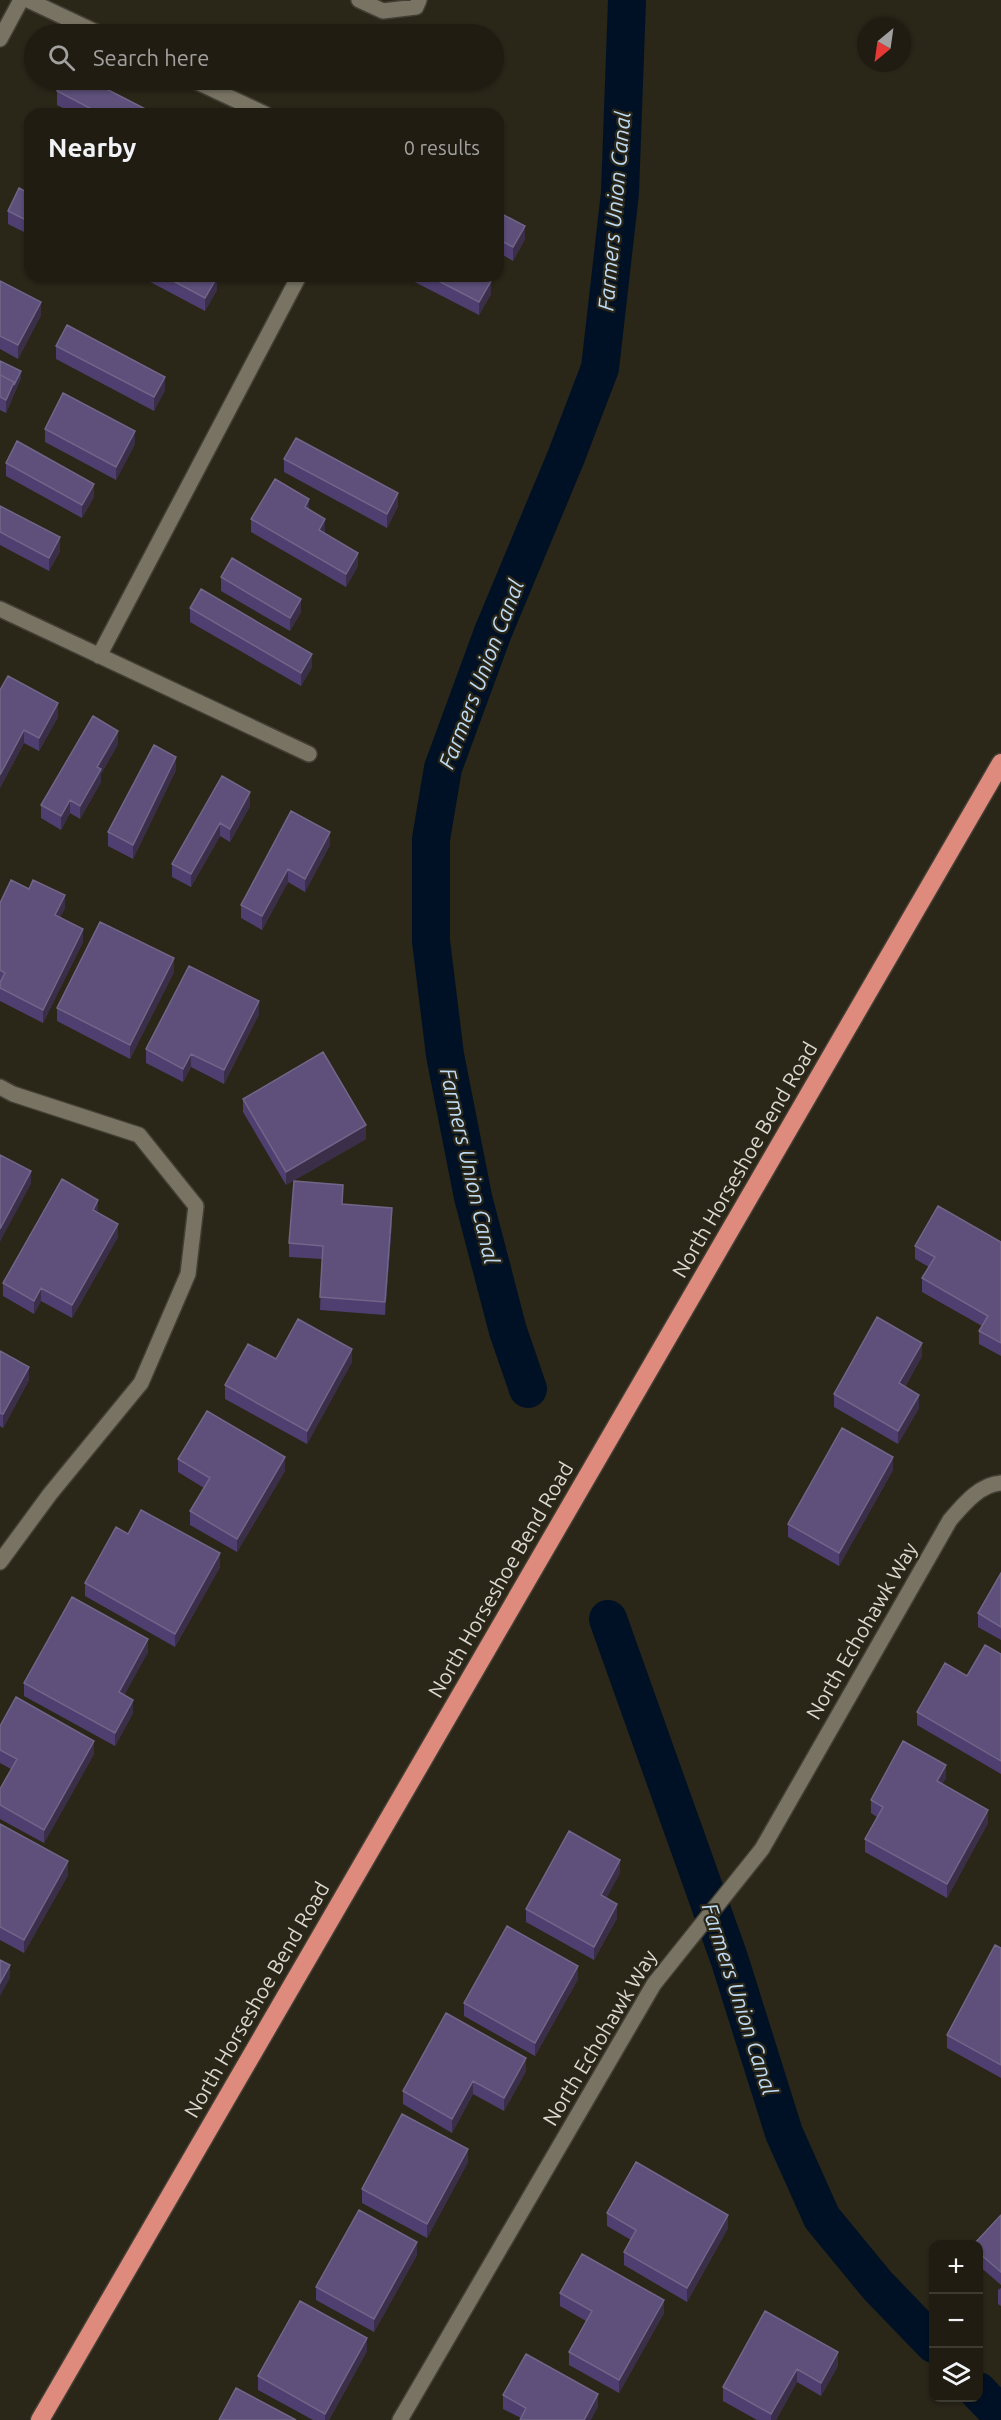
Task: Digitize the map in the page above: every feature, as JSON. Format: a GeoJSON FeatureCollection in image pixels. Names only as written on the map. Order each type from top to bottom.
{"type":"FeatureCollection","features":[{"type":"Feature","properties":{"kind":"highway","name":"North Horseshoe Bend Road"},"geometry":{"type":"LineString","coordinates":[[40,2420],[1001,763]]}},
{"type":"Feature","properties":{"kind":"street"},"geometry":{"type":"LineString","coordinates":[[0,39],[21,0]]}},
{"type":"Feature","properties":{"kind":"street"},"geometry":{"type":"LineString","coordinates":[[28,0],[79,24]]}},
{"type":"Feature","properties":{"kind":"street"},"geometry":{"type":"LineString","coordinates":[[359,0],[382,11],[416,7],[419,0]]}},
{"type":"Feature","properties":{"kind":"street"},"geometry":{"type":"LineString","coordinates":[[214,90],[252,108]]}},
{"type":"Feature","properties":{"kind":"street"},"geometry":{"type":"LineString","coordinates":[[99,656],[296,282]]}},
{"type":"Feature","properties":{"kind":"street"},"geometry":{"type":"LineString","coordinates":[[0,609],[309,754]]}},
{"type":"Feature","properties":{"kind":"street"},"geometry":{"type":"LineString","coordinates":[[0,1087],[13,1094],[139,1135],[196,1206],[188,1274],[141,1383],[50,1494],[0,1562]]}},
{"type":"Feature","properties":{"kind":"street","name":"North Echohawk Way"},"geometry":{"type":"LineString","coordinates":[[400,2420],[654,1984],[762,1849],[950,1520],[967,1501],[996,1483]]}},
{"type":"Feature","properties":{"kind":"building"},"geometry":{"type":"Polygon","coordinates":[[[108,90],[143,108],[90,108],[57,91],[108,90]]]}},
{"type":"Feature","properties":{"kind":"building"},"geometry":{"type":"Polygon","coordinates":[[[19,188],[24,191],[24,219],[8,211],[19,188]]]}},
{"type":"Feature","properties":{"kind":"building"},"geometry":{"type":"Polygon","coordinates":[[[504,215],[525,226],[513,247],[504,242],[504,215]]]}},
{"type":"Feature","properties":{"kind":"building"},"geometry":{"type":"Polygon","coordinates":[[[0,281],[41,302],[18,345],[0,336],[0,281]]]}},
{"type":"Feature","properties":{"kind":"building"},"geometry":{"type":"Polygon","coordinates":[[[175,282],[214,282],[205,298],[175,282]]]}},
{"type":"Feature","properties":{"kind":"building"},"geometry":{"type":"Polygon","coordinates":[[[441,282],[490,282],[479,302],[441,282]]]}},
{"type":"Feature","properties":{"kind":"building"},"geometry":{"type":"Polygon","coordinates":[[[67,325],[165,377],[154,397],[56,346],[67,325]]]}},
{"type":"Feature","properties":{"kind":"building"},"geometry":{"type":"Polygon","coordinates":[[[0,361],[21,371],[14,385],[14,382],[0,375],[0,361]]]}},
{"type":"Feature","properties":{"kind":"building"},"geometry":{"type":"Polygon","coordinates":[[[0,375],[14,382],[6,400],[0,397],[0,375]]]}},
{"type":"Feature","properties":{"kind":"building"},"geometry":{"type":"Polygon","coordinates":[[[63,393],[135,431],[116,467],[45,429],[63,393]]]}},
{"type":"Feature","properties":{"kind":"building"},"geometry":{"type":"Polygon","coordinates":[[[296,438],[398,493],[387,514],[284,459],[296,438]]]}},
{"type":"Feature","properties":{"kind":"building"},"geometry":{"type":"Polygon","coordinates":[[[17,441],[94,484],[82,505],[6,463],[17,441]]]}},
{"type":"Feature","properties":{"kind":"building"},"geometry":{"type":"Polygon","coordinates":[[[275,479],[309,499],[305,507],[325,519],[319,530],[358,553],[346,574],[251,519],[275,479]]]}},
{"type":"Feature","properties":{"kind":"building"},"geometry":{"type":"Polygon","coordinates":[[[0,506],[60,537],[49,558],[0,532],[0,506]]]}},
{"type":"Feature","properties":{"kind":"building"},"geometry":{"type":"Polygon","coordinates":[[[232,558],[301,599],[290,618],[221,577],[232,558]]]}},
{"type":"Feature","properties":{"kind":"building"},"geometry":{"type":"Polygon","coordinates":[[[201,589],[312,654],[301,673],[190,608],[201,589]]]}},
{"type":"Feature","properties":{"kind":"building"},"geometry":{"type":"Polygon","coordinates":[[[8,676],[58,703],[39,738],[24,730],[0,775],[0,690],[8,676]]]}},
{"type":"Feature","properties":{"kind":"building"},"geometry":{"type":"Polygon","coordinates":[[[93,716],[118,731],[97,767],[101,769],[80,806],[70,800],[61,816],[41,805],[93,716]]]}},
{"type":"Feature","properties":{"kind":"building"},"geometry":{"type":"Polygon","coordinates":[[[154,745],[176,757],[133,845],[108,832],[154,745]]]}},
{"type":"Feature","properties":{"kind":"building"},"geometry":{"type":"Polygon","coordinates":[[[222,776],[250,792],[230,829],[220,823],[191,874],[172,864],[222,776]]]}},
{"type":"Feature","properties":{"kind":"building"},"geometry":{"type":"Polygon","coordinates":[[[291,811],[330,832],[305,879],[288,869],[262,916],[241,905],[291,811]]]}},
{"type":"Feature","properties":{"kind":"building"},"geometry":{"type":"Polygon","coordinates":[[[11,880],[29,889],[33,880],[65,895],[55,915],[83,929],[43,1010],[0,988],[5,973],[0,970],[0,903],[11,880]]]}},
{"type":"Feature","properties":{"kind":"building"},"geometry":{"type":"Polygon","coordinates":[[[100,922],[174,958],[130,1045],[57,1008],[100,922]]]}},
{"type":"Feature","properties":{"kind":"building"},"geometry":{"type":"Polygon","coordinates":[[[189,966],[259,1001],[224,1070],[191,1054],[183,1069],[146,1049],[189,966]]]}},
{"type":"Feature","properties":{"kind":"building"},"geometry":{"type":"Polygon","coordinates":[[[323,1052],[366,1125],[286,1172],[243,1099],[323,1052]]]}},
{"type":"Feature","properties":{"kind":"building"},"geometry":{"type":"Polygon","coordinates":[[[0,1155],[31,1171],[0,1229],[0,1155]]]}},
{"type":"Feature","properties":{"kind":"building"},"geometry":{"type":"Polygon","coordinates":[[[62,1179],[98,1200],[93,1210],[118,1224],[72,1305],[41,1288],[34,1301],[3,1283],[62,1179]]]}},
{"type":"Feature","properties":{"kind":"building"},"geometry":{"type":"Polygon","coordinates":[[[294,1181],[343,1185],[342,1204],[392,1208],[385,1302],[320,1297],[323,1246],[289,1243],[294,1181]]]}},
{"type":"Feature","properties":{"kind":"building"},"geometry":{"type":"Polygon","coordinates":[[[938,1206],[1001,1242],[1001,1343],[979,1331],[988,1316],[922,1278],[935,1257],[915,1246],[938,1206]]]}},
{"type":"Feature","properties":{"kind":"building"},"geometry":{"type":"Polygon","coordinates":[[[877,1317],[922,1343],[899,1383],[919,1395],[898,1431],[834,1394],[877,1317]]]}},
{"type":"Feature","properties":{"kind":"building"},"geometry":{"type":"Polygon","coordinates":[[[298,1319],[352,1349],[307,1431],[225,1385],[248,1344],[276,1359],[298,1319]]]}},
{"type":"Feature","properties":{"kind":"building"},"geometry":{"type":"Polygon","coordinates":[[[0,1351],[29,1367],[3,1414],[0,1413],[0,1351]]]}},
{"type":"Feature","properties":{"kind":"building"},"geometry":{"type":"Polygon","coordinates":[[[207,1411],[285,1457],[237,1539],[190,1511],[210,1478],[178,1459],[207,1411]]]}},
{"type":"Feature","properties":{"kind":"building"},"geometry":{"type":"Polygon","coordinates":[[[842,1428],[893,1457],[839,1553],[788,1524],[842,1428]]]}},
{"type":"Feature","properties":{"kind":"building"},"geometry":{"type":"Polygon","coordinates":[[[141,1510],[220,1553],[175,1634],[85,1583],[116,1527],[128,1534],[141,1510]]]}},
{"type":"Feature","properties":{"kind":"building"},"geometry":{"type":"Polygon","coordinates":[[[1001,1573],[1001,1627],[978,1613],[1001,1573]]]}},
{"type":"Feature","properties":{"kind":"building"},"geometry":{"type":"Polygon","coordinates":[[[72,1597],[148,1639],[119,1692],[133,1700],[115,1733],[24,1683],[72,1597]]]}},
{"type":"Feature","properties":{"kind":"building"},"geometry":{"type":"Polygon","coordinates":[[[985,1645],[1001,1654],[1001,1761],[917,1712],[945,1663],[967,1676],[985,1645]]]}},
{"type":"Feature","properties":{"kind":"building"},"geometry":{"type":"Polygon","coordinates":[[[16,1697],[94,1741],[44,1830],[0,1805],[0,1789],[17,1759],[0,1750],[0,1726],[16,1697]]]}},
{"type":"Feature","properties":{"kind":"building"},"geometry":{"type":"Polygon","coordinates":[[[903,1741],[946,1765],[937,1781],[988,1810],[947,1884],[865,1839],[883,1807],[871,1800],[903,1741]]]}},
{"type":"Feature","properties":{"kind":"building"},"geometry":{"type":"Polygon","coordinates":[[[0,1824],[68,1861],[24,1940],[0,1927],[0,1824]]]}},
{"type":"Feature","properties":{"kind":"building"},"geometry":{"type":"Polygon","coordinates":[[[569,1831],[620,1860],[601,1895],[617,1904],[594,1947],[526,1909],[569,1831]]]}},
{"type":"Feature","properties":{"kind":"building"},"geometry":{"type":"Polygon","coordinates":[[[507,1926],[578,1966],[535,2043],[464,2003],[507,1926]]]}},
{"type":"Feature","properties":{"kind":"building"},"geometry":{"type":"Polygon","coordinates":[[[995,1945],[1001,1948],[1001,2065],[947,2035],[995,1945]]]}},
{"type":"Feature","properties":{"kind":"building"},"geometry":{"type":"Polygon","coordinates":[[[0,1960],[10,1965],[0,1983],[0,1960]]]}},
{"type":"Feature","properties":{"kind":"building"},"geometry":{"type":"Polygon","coordinates":[[[446,2013],[526,2058],[504,2098],[473,2081],[452,2119],[403,2091],[446,2013]]]}},
{"type":"Feature","properties":{"kind":"building"},"geometry":{"type":"Polygon","coordinates":[[[402,2114],[468,2149],[427,2224],[362,2189],[402,2114]]]}},
{"type":"Feature","properties":{"kind":"building"},"geometry":{"type":"Polygon","coordinates":[[[636,2162],[728,2215],[687,2288],[624,2252],[636,2230],[607,2213],[636,2162]]]}},
{"type":"Feature","properties":{"kind":"building"},"geometry":{"type":"Polygon","coordinates":[[[359,2210],[417,2242],[374,2319],[316,2287],[359,2210]]]}},
{"type":"Feature","properties":{"kind":"building"},"geometry":{"type":"Polygon","coordinates":[[[1001,2215],[1001,2272],[983,2256],[983,2240],[978,2240],[1001,2215]]]}},
{"type":"Feature","properties":{"kind":"building"},"geometry":{"type":"Polygon","coordinates":[[[582,2254],[664,2300],[619,2380],[569,2352],[592,2311],[560,2293],[582,2254]]]}},
{"type":"Feature","properties":{"kind":"building"},"geometry":{"type":"Polygon","coordinates":[[[300,2301],[367,2338],[325,2414],[258,2376],[300,2301]]]}},
{"type":"Feature","properties":{"kind":"building"},"geometry":{"type":"Polygon","coordinates":[[[765,2311],[838,2352],[821,2383],[797,2369],[771,2414],[723,2387],[765,2311]]]}},
{"type":"Feature","properties":{"kind":"building"},"geometry":{"type":"Polygon","coordinates":[[[526,2354],[598,2394],[584,2420],[520,2420],[526,2408],[503,2395],[526,2354]]]}},
{"type":"Feature","properties":{"kind":"building"},"geometry":{"type":"Polygon","coordinates":[[[236,2388],[296,2420],[219,2420],[236,2388]]]}},
{"type":"Feature","properties":{"kind":"waterway","name":"Farmers Union Canal"},"geometry":{"type":"LineString","coordinates":[[528,1389],[508,1331],[473,1197],[445,1055],[431,941],[431,839],[443,768],[493,632],[566,457],[600,368],[620,193],[627,0]]}},
{"type":"Feature","properties":{"kind":"waterway","name":"Farmers Union Canal"},"geometry":{"type":"LineString","coordinates":[[608,1619],[729,1958],[784,2133],[822,2218],[878,2286],[929,2339]]}},
{"type":"Feature","properties":{"kind":"waterway","name":"Farmers Union Canal"},"geometry":{"type":"LineString","coordinates":[[983,2396],[1001,2415]]}}]}
